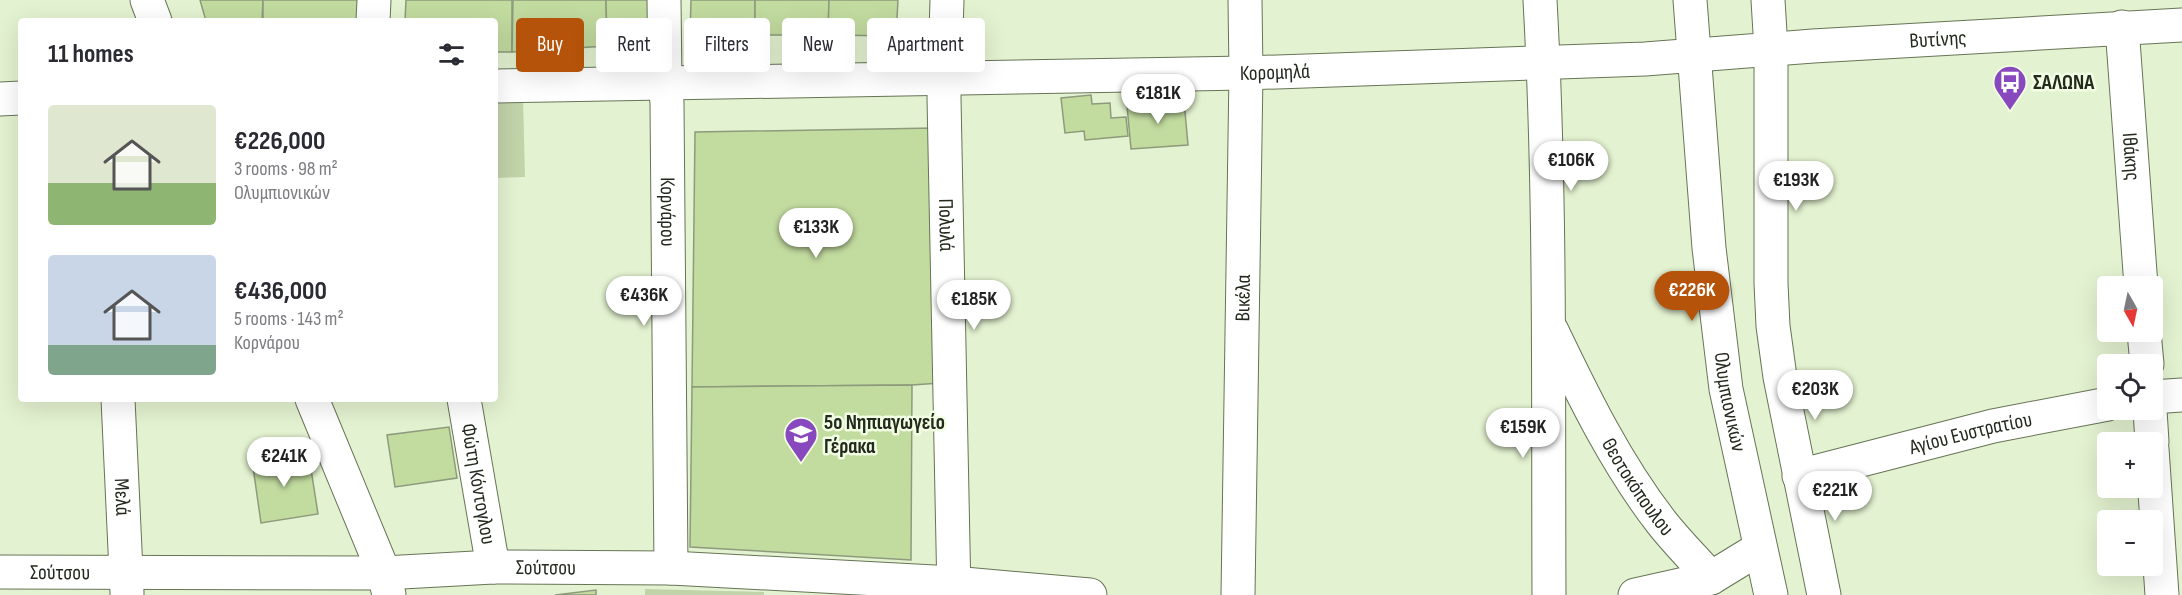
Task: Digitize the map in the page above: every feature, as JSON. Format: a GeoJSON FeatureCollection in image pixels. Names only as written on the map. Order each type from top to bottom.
{"type":"FeatureCollection","features":[{"type":"Feature","properties":{"kind":"street"},"geometry":{"type":"LineString","coordinates":[[147,0],[154,18]]}},
{"type":"Feature","properties":{"kind":"street"},"geometry":{"type":"LineString","coordinates":[[373,18],[374,0]]}},
{"type":"Feature","properties":{"kind":"street","name":"Κορνάρου"},"geometry":{"type":"LineString","coordinates":[[664,0],[671,568]]}},
{"type":"Feature","properties":{"kind":"street","name":"Πολυλά"},"geometry":{"type":"LineString","coordinates":[[947,0],[944,78],[954,589]]}},
{"type":"Feature","properties":{"kind":"street","name":"Βικέλα"},"geometry":{"type":"LineString","coordinates":[[1238,595],[1246,73],[1245,0]]}},
{"type":"Feature","properties":{"kind":"street","name":"Θεοτοκόπουλου"},"geometry":{"type":"LineString","coordinates":[[1540,0],[1548,323],[1549,595]]}},
{"type":"Feature","properties":{"kind":"street","name":"Ολυμπιονικών"},"geometry":{"type":"LineString","coordinates":[[1690,0],[1709,248],[1726,389],[1770,590]]}},
{"type":"Feature","properties":{"kind":"street"},"geometry":{"type":"LineString","coordinates":[[1768,0],[1771,49],[1773,326],[1780,377],[1824,595]]}},
{"type":"Feature","properties":{"kind":"street","name":"Βυτίνης"},"geometry":{"type":"LineString","coordinates":[[1695,55],[2182,25]]}},
{"type":"Feature","properties":{"kind":"street","name":"Ιθάκης"},"geometry":{"type":"LineString","coordinates":[[2122,27],[2140,276]]}},
{"type":"Feature","properties":{"kind":"street","name":"Κορομηλά"},"geometry":{"type":"LineString","coordinates":[[498,86],[1246,73],[1645,59],[1695,55]]}},
{"type":"Feature","properties":{"kind":"street"},"geometry":{"type":"LineString","coordinates":[[0,99],[18,98]]}},
{"type":"Feature","properties":{"kind":"street","name":"Θεοτοκόπουλου"},"geometry":{"type":"LineString","coordinates":[[1548,323],[1582,395],[1623,466],[1662,523],[1711,578]]}},
{"type":"Feature","properties":{"kind":"street"},"geometry":{"type":"LineString","coordinates":[[2163,396],[2182,394]]}},
{"type":"Feature","properties":{"kind":"street","name":"Μελά"},"geometry":{"type":"LineString","coordinates":[[118,402],[126,584]]}},
{"type":"Feature","properties":{"kind":"street"},"geometry":{"type":"LineString","coordinates":[[313,402],[386,584]]}},
{"type":"Feature","properties":{"kind":"street","name":"Φώτη Κόντογλου"},"geometry":{"type":"LineString","coordinates":[[465,402],[493,567]]}},
{"type":"Feature","properties":{"kind":"street","name":"Αγίου Ευστρατίου"},"geometry":{"type":"LineString","coordinates":[[1799,476],[1993,426],[2097,406]]}},
{"type":"Feature","properties":{"kind":"street"},"geometry":{"type":"LineString","coordinates":[[2155,498],[2162,595]]}},
{"type":"Feature","properties":{"kind":"street"},"geometry":{"type":"LineString","coordinates":[[1635,595],[1711,578],[1760,548]]}},
{"type":"Feature","properties":{"kind":"street","name":"Σούτσου"},"geometry":{"type":"LineString","coordinates":[[0,572],[126,584],[386,584],[493,567],[618,581],[671,568],[775,584],[1090,595]]}},
{"type":"Feature","properties":{"kind":"street"},"geometry":{"type":"LineString","coordinates":[[1711,578],[1770,590]]}},
{"type":"Feature","properties":{"kind":"green space"},"geometry":{"type":"Polygon","coordinates":[[[523,98],[525,177],[498,178],[498,99],[523,98]]]}},
{"type":"Feature","properties":{"kind":"green space"},"geometry":{"type":"Polygon","coordinates":[[[645,589],[764,592],[764,595],[645,595],[645,589]]]}},
{"type":"Feature","properties":{"kind":"building"},"geometry":{"type":"Polygon","coordinates":[[[200,0],[263,0],[262,18],[205,18],[200,0]]]}},
{"type":"Feature","properties":{"kind":"building"},"geometry":{"type":"Polygon","coordinates":[[[263,0],[370,0],[369,18],[263,18],[263,0]]]}},
{"type":"Feature","properties":{"kind":"building"},"geometry":{"type":"Polygon","coordinates":[[[406,0],[512,0],[512,52],[498,52],[498,18],[405,18],[406,0]]]}},
{"type":"Feature","properties":{"kind":"building"},"geometry":{"type":"Polygon","coordinates":[[[513,0],[606,0],[606,18],[596,18],[596,47],[584,47],[584,18],[516,18],[516,52],[512,52],[513,0]]]}},
{"type":"Feature","properties":{"kind":"building"},"geometry":{"type":"Polygon","coordinates":[[[606,0],[659,0],[659,18],[606,18],[606,0]]]}},
{"type":"Feature","properties":{"kind":"building"},"geometry":{"type":"Polygon","coordinates":[[[691,0],[755,0],[755,18],[691,18],[691,0]]]}},
{"type":"Feature","properties":{"kind":"building"},"geometry":{"type":"Polygon","coordinates":[[[755,0],[829,0],[828,18],[782,18],[782,35],[770,35],[770,18],[755,18],[755,0]]]}},
{"type":"Feature","properties":{"kind":"building"},"geometry":{"type":"Polygon","coordinates":[[[829,0],[898,0],[897,18],[867,18],[867,36],[855,35],[855,18],[828,18],[829,0]]]}},
{"type":"Feature","properties":{"kind":"building"},"geometry":{"type":"Polygon","coordinates":[[[1091,95],[1092,104],[1110,103],[1111,118],[1126,117],[1128,136],[1085,140],[1084,131],[1065,133],[1061,98],[1091,95]]]}},
{"type":"Feature","properties":{"kind":"building"},"geometry":{"type":"Polygon","coordinates":[[[1184,101],[1188,145],[1131,149],[1127,106],[1184,101]]]}},
{"type":"Feature","properties":{"kind":"building"},"geometry":{"type":"Polygon","coordinates":[[[935,128],[940,383],[692,387],[695,132],[935,128]]]}},
{"type":"Feature","properties":{"kind":"building","name":"5ο Νηπιαγωγείο Γέρακα"},"geometry":{"type":"Polygon","coordinates":[[[912,385],[911,560],[690,547],[692,387],[912,385]]]}},
{"type":"Feature","properties":{"kind":"building"},"geometry":{"type":"Polygon","coordinates":[[[449,427],[457,478],[395,487],[387,435],[449,427]]]}},
{"type":"Feature","properties":{"kind":"building"},"geometry":{"type":"Polygon","coordinates":[[[301,453],[304,470],[311,469],[318,514],[261,523],[252,460],[301,453]]]}},
{"type":"Feature","properties":{"kind":"building"},"geometry":{"type":"Polygon","coordinates":[[[596,590],[596,595],[555,595],[596,590]]]}},
{"type":"Feature","properties":{"kind":"place","name":"ΣΑΛΩΝΑ"},"geometry":{"type":"Point","coordinates":[2010,111]}},
{"type":"Feature","properties":{"kind":"place","name":"5ο Νηπιαγωγείο Γέρακα"},"geometry":{"type":"Point","coordinates":[801,463]}}]}
